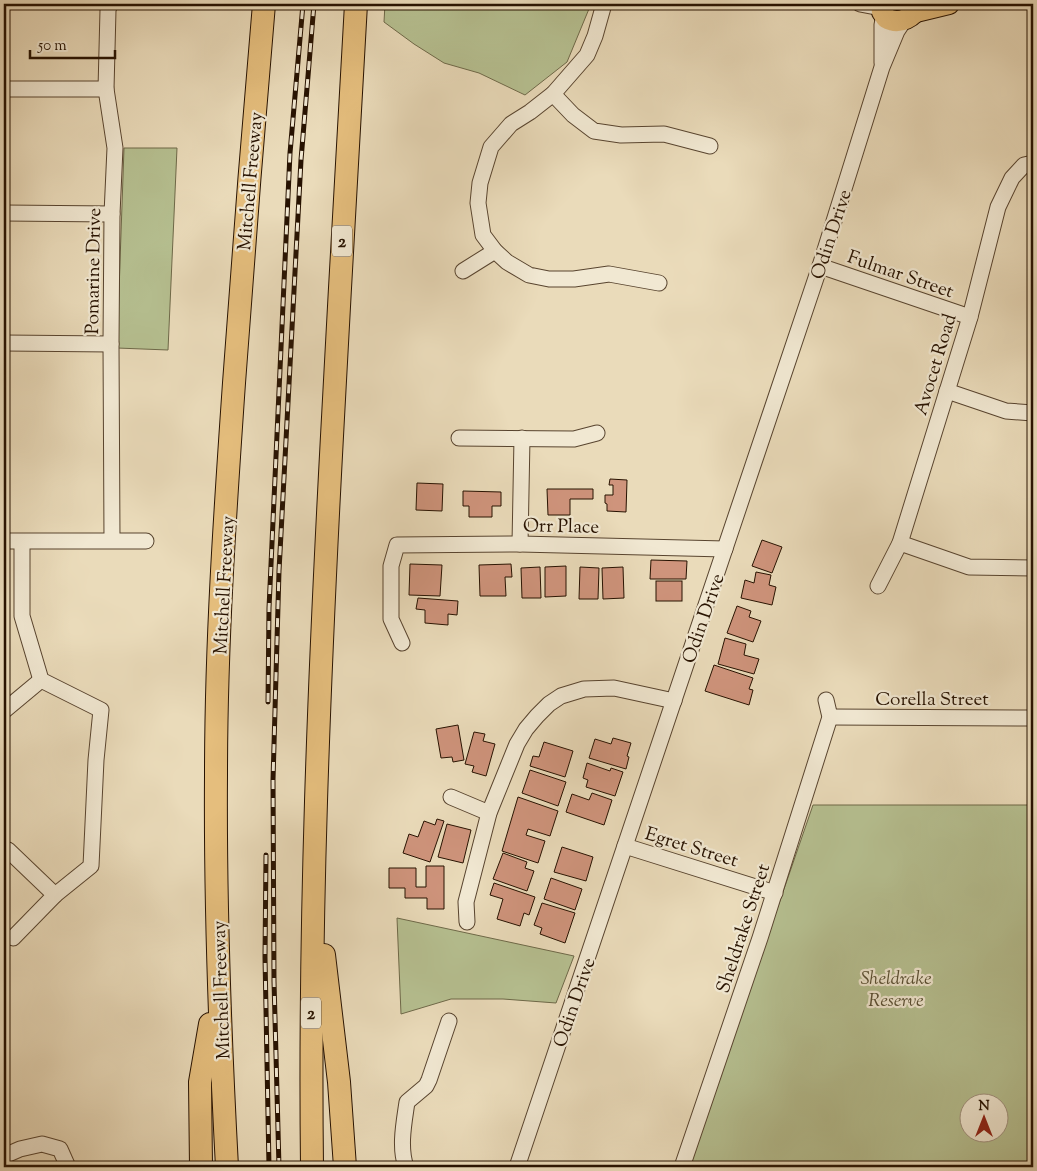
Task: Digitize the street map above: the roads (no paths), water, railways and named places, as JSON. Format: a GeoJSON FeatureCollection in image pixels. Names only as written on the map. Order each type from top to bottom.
{"type":"FeatureCollection","features":[{"type":"Feature","properties":{"kind":"highway","name":"Mitchell Freeway"},"geometry":{"type":"LineString","coordinates":[[227,1167],[218,976],[216,774],[222,585],[249,166],[264,4]]}},
{"type":"Feature","properties":{"kind":"highway","name":"2"},"geometry":{"type":"LineString","coordinates":[[312,1167],[311,1065],[314,860],[322,621],[356,4]]}},
{"type":"Feature","properties":{"kind":"highway"},"geometry":{"type":"LineString","coordinates":[[314,860],[339,1082],[345,1167]]}},
{"type":"Feature","properties":{"kind":"highway"},"geometry":{"type":"LineString","coordinates":[[201,1167],[200,1082],[218,976]]}},
{"type":"Feature","properties":{"kind":"main road"},"geometry":{"type":"LineString","coordinates":[[882,9],[886,18],[893,21],[914,12],[949,4]]}},
{"type":"Feature","properties":{"kind":"street","name":"Pomarine Drive"},"geometry":{"type":"LineString","coordinates":[[110,4],[108,10],[106,89],[115,148],[112,214],[111,344],[112,540]]}},
{"type":"Feature","properties":{"kind":"street"},"geometry":{"type":"LineString","coordinates":[[604,4],[595,36],[587,55],[553,94],[511,124],[491,147],[480,183],[478,203],[483,235],[495,251],[507,262],[529,275],[549,279],[574,280],[609,274],[659,283]]}},
{"type":"Feature","properties":{"kind":"street"},"geometry":{"type":"LineString","coordinates":[[860,4],[882,9]]}},
{"type":"Feature","properties":{"kind":"street","name":"Odin Drive"},"geometry":{"type":"LineString","coordinates":[[882,9],[882,67]]}},
{"type":"Feature","properties":{"kind":"street","name":"Odin Drive"},"geometry":{"type":"LineString","coordinates":[[517,1167],[820,266],[882,67],[898,32],[914,12]]}},
{"type":"Feature","properties":{"kind":"street"},"geometry":{"type":"LineString","coordinates":[[4,89],[106,89]]}},
{"type":"Feature","properties":{"kind":"street"},"geometry":{"type":"LineString","coordinates":[[553,94],[573,116],[594,131],[621,135],[664,134],[710,146]]}},
{"type":"Feature","properties":{"kind":"street","name":"Avocet Road"},"geometry":{"type":"LineString","coordinates":[[878,586],[900,543],[970,317],[998,207],[1012,178],[1024,166],[1033,163]]}},
{"type":"Feature","properties":{"kind":"street"},"geometry":{"type":"LineString","coordinates":[[4,212],[112,214]]}},
{"type":"Feature","properties":{"kind":"street"},"geometry":{"type":"LineString","coordinates":[[464,271],[495,251]]}},
{"type":"Feature","properties":{"kind":"street","name":"Fulmar Street"},"geometry":{"type":"LineString","coordinates":[[820,266],[970,317]]}},
{"type":"Feature","properties":{"kind":"street"},"geometry":{"type":"LineString","coordinates":[[4,343],[111,344]]}},
{"type":"Feature","properties":{"kind":"street"},"geometry":{"type":"LineString","coordinates":[[947,391],[1006,411],[1033,413]]}},
{"type":"Feature","properties":{"kind":"street"},"geometry":{"type":"LineString","coordinates":[[459,438],[574,439],[596,433]]}},
{"type":"Feature","properties":{"kind":"street"},"geometry":{"type":"LineString","coordinates":[[520,544],[522,438]]}},
{"type":"Feature","properties":{"kind":"street"},"geometry":{"type":"LineString","coordinates":[[4,542],[146,541]]}},
{"type":"Feature","properties":{"kind":"street"},"geometry":{"type":"LineString","coordinates":[[13,938],[55,895],[90,866],[96,760],[102,710],[41,680],[22,616],[22,542]]}},
{"type":"Feature","properties":{"kind":"street"},"geometry":{"type":"LineString","coordinates":[[900,543],[969,567],[1033,568]]}},
{"type":"Feature","properties":{"kind":"street","name":"Orr Place"},"geometry":{"type":"LineString","coordinates":[[402,643],[391,619],[391,566],[397,545],[520,544],[725,548]]}},
{"type":"Feature","properties":{"kind":"street"},"geometry":{"type":"LineString","coordinates":[[5,710],[41,680]]}},
{"type":"Feature","properties":{"kind":"street"},"geometry":{"type":"LineString","coordinates":[[467,922],[466,902],[489,812],[526,729],[549,704],[572,692],[600,687],[626,690],[674,701]]}},
{"type":"Feature","properties":{"kind":"street"},"geometry":{"type":"LineString","coordinates":[[826,700],[830,716]]}},
{"type":"Feature","properties":{"kind":"street","name":"Corella Street"},"geometry":{"type":"LineString","coordinates":[[830,716],[1033,718]]}},
{"type":"Feature","properties":{"kind":"street","name":"Sheldrake Street"},"geometry":{"type":"LineString","coordinates":[[682,1167],[775,893],[830,716]]}},
{"type":"Feature","properties":{"kind":"street"},"geometry":{"type":"LineString","coordinates":[[451,797],[489,812]]}},
{"type":"Feature","properties":{"kind":"street","name":"Egret Street"},"geometry":{"type":"LineString","coordinates":[[625,846],[775,893]]}},
{"type":"Feature","properties":{"kind":"street"},"geometry":{"type":"LineString","coordinates":[[8,850],[55,895]]}},
{"type":"Feature","properties":{"kind":"street"},"geometry":{"type":"LineString","coordinates":[[406,1167],[403,1131],[407,1102],[426,1086],[449,1021]]}},
{"type":"Feature","properties":{"kind":"street"},"geometry":{"type":"LineString","coordinates":[[4,1156],[20,1149],[42,1144],[60,1149],[68,1167]]}},
{"type":"Feature","properties":{"kind":"railway"},"geometry":{"type":"LineString","coordinates":[[268,702],[269,608],[290,153],[303,4]]}},
{"type":"Feature","properties":{"kind":"railway"},"geometry":{"type":"LineString","coordinates":[[279,1167],[274,981],[273,780],[279,571],[301,160],[314,4]]}},
{"type":"Feature","properties":{"kind":"railway"},"geometry":{"type":"LineString","coordinates":[[266,855],[265,957],[269,1167]]}},
{"type":"Feature","properties":{"kind":"park label","name":"Sheldrake Reserve"},"geometry":{"type":"Point","coordinates":[896,988]}}]}
